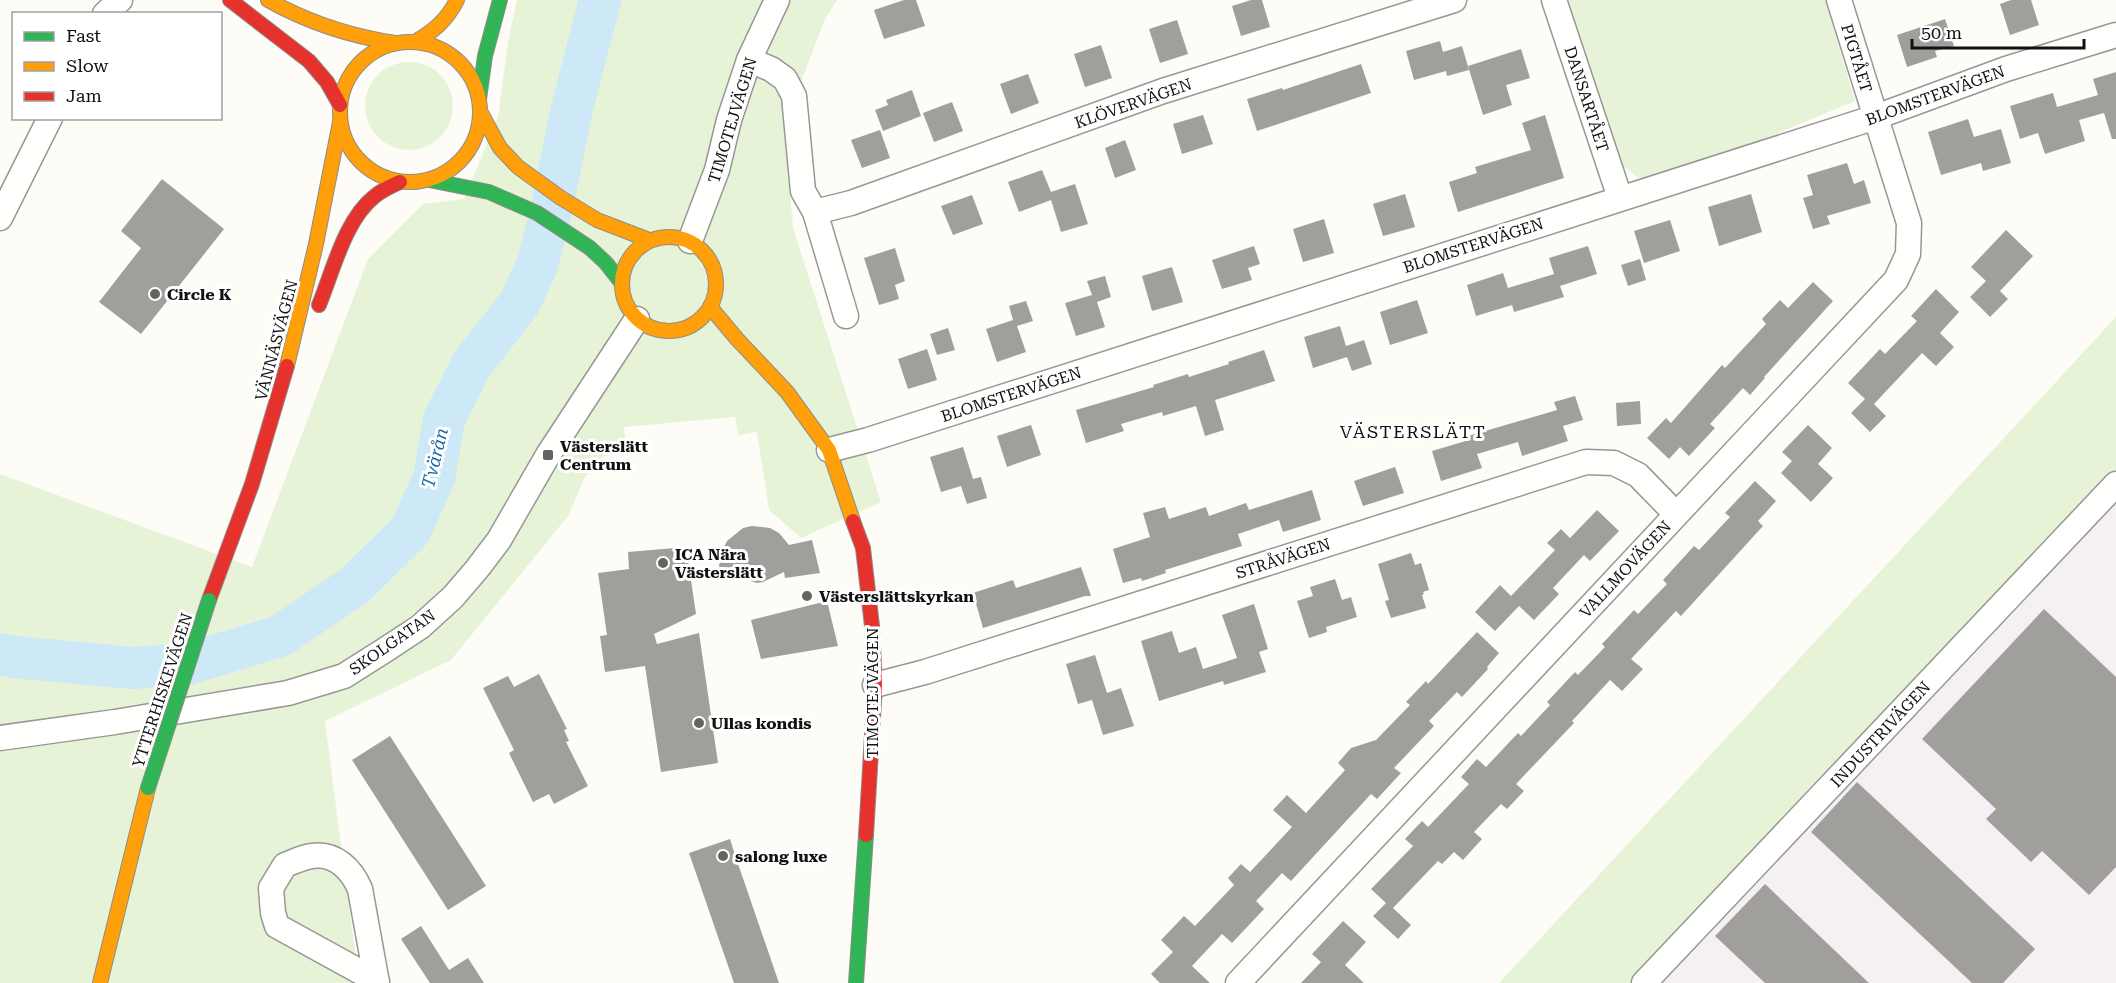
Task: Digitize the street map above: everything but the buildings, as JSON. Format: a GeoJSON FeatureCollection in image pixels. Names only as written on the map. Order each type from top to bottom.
{"type":"FeatureCollection","features":[{"type":"Feature","properties":{"kind":"street"},"geometry":{"type":"LineString","coordinates":[[107,12],[120,0]]}},
{"type":"Feature","properties":{"kind":"street"},"geometry":{"type":"LineString","coordinates":[[230,0],[309,61],[327,82],[340,105]]}},
{"type":"Feature","properties":{"kind":"street"},"geometry":{"type":"LineString","coordinates":[[268,0],[295,16],[331,31],[395,43],[415,42],[437,47],[457,59],[471,77],[479,99],[481,113],[477,136],[466,156],[450,171],[429,180],[406,183],[382,177],[366,168],[349,147],[340,122],[340,105],[348,80],[363,59],[378,49],[395,43]]}},
{"type":"Feature","properties":{"kind":"street"},"geometry":{"type":"LineString","coordinates":[[415,42],[434,32],[443,23],[457,0]]}},
{"type":"Feature","properties":{"kind":"street"},"geometry":{"type":"LineString","coordinates":[[479,99],[485,56],[500,0]]}},
{"type":"Feature","properties":{"kind":"street","name":"TIMOTEJVÄGEN"},"geometry":{"type":"LineString","coordinates":[[690,241],[717,170],[729,120],[749,60],[777,0]]}},
{"type":"Feature","properties":{"kind":"street","name":"KLÖVERVÄGEN"},"geometry":{"type":"LineString","coordinates":[[815,212],[851,203],[1163,91],[1454,0]]}},
{"type":"Feature","properties":{"kind":"street","name":"DANSARTÅET"},"geometry":{"type":"LineString","coordinates":[[1554,0],[1620,198]]}},
{"type":"Feature","properties":{"kind":"street","name":"PIGTÅET"},"geometry":{"type":"LineString","coordinates":[[1839,0],[1876,117]]}},
{"type":"Feature","properties":{"kind":"street","name":"BLOMSTERVÄGEN"},"geometry":{"type":"LineString","coordinates":[[829,450],[868,440],[1876,117],[2006,69],[2116,35]]}},
{"type":"Feature","properties":{"kind":"street"},"geometry":{"type":"LineString","coordinates":[[749,60],[771,69],[785,79],[794,96],[803,191],[815,212],[846,316]]}},
{"type":"Feature","properties":{"kind":"street"},"geometry":{"type":"LineString","coordinates":[[481,113],[500,148],[518,167],[597,220],[649,240]]}},
{"type":"Feature","properties":{"kind":"street","name":"VALLMOVÄGEN"},"geometry":{"type":"LineString","coordinates":[[1238,983],[1896,280],[1908,254],[1909,223],[1876,117]]}},
{"type":"Feature","properties":{"kind":"street"},"geometry":{"type":"LineString","coordinates":[[0,218],[49,120]]}},
{"type":"Feature","properties":{"kind":"street","name":"VÄNNÄSVÄGEN"},"geometry":{"type":"LineString","coordinates":[[274,412],[312,270],[340,122]]}},
{"type":"Feature","properties":{"kind":"street"},"geometry":{"type":"LineString","coordinates":[[429,180],[500,196],[538,214],[602,258],[621,282]]}},
{"type":"Feature","properties":{"kind":"street","name":"VÄNNÄSVÄGEN"},"geometry":{"type":"LineString","coordinates":[[274,412],[358,213],[380,192],[406,183]]}},
{"type":"Feature","properties":{"kind":"street"},"geometry":{"type":"LineString","coordinates":[[676,237],[690,241],[703,250],[712,263],[716,278],[716,293],[711,308],[696,324],[674,332],[652,329],[637,319],[624,301],[621,282],[626,263],[634,251],[649,240],[676,237]]}},
{"type":"Feature","properties":{"kind":"street","name":"TIMOTEJVÄGEN"},"geometry":{"type":"LineString","coordinates":[[711,308],[787,392],[829,450],[863,548],[872,626],[875,685],[872,770],[856,983]]}},
{"type":"Feature","properties":{"kind":"street","name":"SKOLGATAN"},"geometry":{"type":"LineString","coordinates":[[0,738],[115,722],[288,693],[344,676],[420,627],[453,597],[477,570],[637,319]]}},
{"type":"Feature","properties":{"kind":"street","name":"YTTERHISKEVÄGEN"},"geometry":{"type":"LineString","coordinates":[[100,983],[147,788],[274,412]]}},
{"type":"Feature","properties":{"kind":"street","name":"STRÅVÄGEN"},"geometry":{"type":"LineString","coordinates":[[875,685],[925,672],[1586,462],[1614,464],[1638,475],[1676,514]]}},
{"type":"Feature","properties":{"kind":"street","name":"INDUSTRIVÄGEN"},"geometry":{"type":"LineString","coordinates":[[1644,983],[2116,484]]}},
{"type":"Feature","properties":{"kind":"street"},"geometry":{"type":"LineString","coordinates":[[313,856],[333,857],[354,874],[360,889],[377,982],[277,926],[273,913],[272,888],[285,865],[313,856]]}},
{"type":"Feature","properties":{"kind":"shaded area"},"geometry":{"type":"Polygon","coordinates":[[[2116,462],[2116,983],[1634,983],[2116,462]]]}},
{"type":"Feature","properties":{"kind":"green space"},"geometry":{"type":"Polygon","coordinates":[[[517,0],[837,0],[825,19],[784,126],[793,228],[881,502],[801,538],[769,510],[757,432],[738,435],[735,417],[624,427],[627,450],[600,458],[584,479],[568,516],[451,660],[325,721],[359,983],[0,983],[0,474],[252,567],[368,259],[423,204],[464,199],[498,117],[508,42],[517,0]]]}},
{"type":"Feature","properties":{"kind":"green space"},"geometry":{"type":"Polygon","coordinates":[[[1562,0],[1825,0],[1855,101],[1658,183],[1637,177],[1614,158],[1562,0]]]}},
{"type":"Feature","properties":{"kind":"green space"},"geometry":{"type":"Polygon","coordinates":[[[409,62],[434,69],[446,81],[453,106],[446,131],[434,143],[409,150],[384,143],[372,131],[365,106],[372,81],[384,69],[409,62]]]}},
{"type":"Feature","properties":{"kind":"green space"},"geometry":{"type":"Polygon","coordinates":[[[2116,317],[2116,484],[1644,983],[1499,983],[2116,317]]]}},
{"type":"Feature","properties":{"kind":"waterway","name":"Tvärån"},"geometry":{"type":"LineString","coordinates":[[0,654],[133,668],[188,664],[280,636],[354,586],[410,531],[434,478],[444,419],[472,364],[519,304],[536,268],[549,221],[572,108],[600,0]]}},
{"type":"Feature","properties":{"kind":"traffic: fast"},"geometry":{"type":"LineString","coordinates":[[479,99],[485,56],[500,0]]}},
{"type":"Feature","properties":{"kind":"traffic: fast"},"geometry":{"type":"LineString","coordinates":[[429,180],[489,192],[537,213],[590,248],[621,282]]}},
{"type":"Feature","properties":{"kind":"traffic: fast"},"geometry":{"type":"LineString","coordinates":[[148,788],[209,600]]}},
{"type":"Feature","properties":{"kind":"traffic: fast"},"geometry":{"type":"LineString","coordinates":[[856,983],[866,835]]}},
{"type":"Feature","properties":{"kind":"traffic: slow"},"geometry":{"type":"LineString","coordinates":[[268,0],[330,28],[395,43]]}},
{"type":"Feature","properties":{"kind":"traffic: slow"},"geometry":{"type":"LineString","coordinates":[[415,42],[439,24],[457,0]]}},
{"type":"Feature","properties":{"kind":"traffic: slow"},"geometry":{"type":"LineString","coordinates":[[410,42],[437,47],[460,62],[475,85],[480,112],[475,139],[460,162],[437,177],[410,182],[383,177],[360,162],[345,139],[340,112],[345,85],[360,62],[383,47],[410,42]]}},
{"type":"Feature","properties":{"kind":"traffic: slow"},"geometry":{"type":"LineString","coordinates":[[481,113],[500,148],[518,167],[597,220],[649,240]]}},
{"type":"Feature","properties":{"kind":"traffic: slow"},"geometry":{"type":"LineString","coordinates":[[287,366],[316,244],[340,122]]}},
{"type":"Feature","properties":{"kind":"traffic: slow"},"geometry":{"type":"LineString","coordinates":[[660,237],[678,237],[703,250],[713,266],[716,284],[713,302],[703,318],[678,331],[660,331],[635,318],[622,293],[622,275],[635,250],[660,237]]}},
{"type":"Feature","properties":{"kind":"traffic: slow"},"geometry":{"type":"LineString","coordinates":[[711,308],[787,392],[829,450],[853,521]]}},
{"type":"Feature","properties":{"kind":"traffic: slow"},"geometry":{"type":"LineString","coordinates":[[100,983],[148,788]]}},
{"type":"Feature","properties":{"kind":"traffic: jam"},"geometry":{"type":"LineString","coordinates":[[230,0],[309,61],[327,82],[340,105]]}},
{"type":"Feature","properties":{"kind":"traffic: jam"},"geometry":{"type":"LineString","coordinates":[[319,305],[341,246],[356,218],[375,196],[400,182]]}},
{"type":"Feature","properties":{"kind":"traffic: jam"},"geometry":{"type":"LineString","coordinates":[[209,600],[252,484],[287,366]]}},
{"type":"Feature","properties":{"kind":"traffic: jam"},"geometry":{"type":"LineString","coordinates":[[853,521],[863,548],[872,626],[875,685],[866,835]]}},
{"type":"Feature","properties":{"kind":"place","name":"Circle K"},"geometry":{"type":"Point","coordinates":[155,294]}},
{"type":"Feature","properties":{"kind":"place","name":"Västerslätt Centrum"},"geometry":{"type":"Point","coordinates":[548,455]}},
{"type":"Feature","properties":{"kind":"place","name":"ICA Nära Västerslätt"},"geometry":{"type":"Point","coordinates":[663,563]}},
{"type":"Feature","properties":{"kind":"place","name":"Västerslättskyrkan"},"geometry":{"type":"Point","coordinates":[807,596]}},
{"type":"Feature","properties":{"kind":"place","name":"Ullas kondis"},"geometry":{"type":"Point","coordinates":[699,723]}},
{"type":"Feature","properties":{"kind":"place","name":"salong luxe"},"geometry":{"type":"Point","coordinates":[723,856]}},
{"type":"Feature","properties":{"kind":"district","name":"VÄSTERSLÄTT"},"geometry":{"type":"Point","coordinates":[1413,432]}}]}
